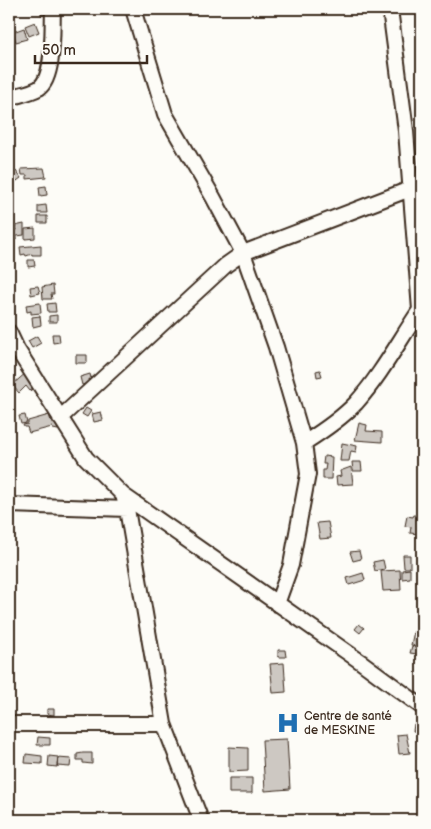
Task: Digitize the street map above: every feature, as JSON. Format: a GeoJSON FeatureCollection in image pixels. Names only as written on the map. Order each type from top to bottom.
{"type":"FeatureCollection","features":[{"type":"Feature","properties":{"kind":"street"},"geometry":{"type":"LineString","coordinates":[[9,98],[39,88],[45,81],[51,58],[53,9]]}},
{"type":"Feature","properties":{"kind":"street"},"geometry":{"type":"LineString","coordinates":[[133,9],[165,114],[214,197],[243,253],[276,347],[304,443],[308,474],[291,565],[277,604]]}},
{"type":"Feature","properties":{"kind":"street"},"geometry":{"type":"LineString","coordinates":[[304,443],[334,424],[356,403],[421,315],[406,131],[390,9]]}},
{"type":"Feature","properties":{"kind":"street"},"geometry":{"type":"LineString","coordinates":[[60,418],[226,265],[243,253],[410,189]]}},
{"type":"Feature","properties":{"kind":"street"},"geometry":{"type":"LineString","coordinates":[[9,332],[16,349],[86,458],[123,495],[422,707]]}},
{"type":"Feature","properties":{"kind":"street"},"geometry":{"type":"LineString","coordinates":[[123,495],[164,724],[201,820]]}},
{"type":"Feature","properties":{"kind":"street"},"geometry":{"type":"LineString","coordinates":[[9,505],[127,509]]}},
{"type":"Feature","properties":{"kind":"street"},"geometry":{"type":"LineString","coordinates":[[9,724],[164,724]]}},
{"type":"Feature","properties":{"kind":"building"},"geometry":{"type":"Polygon","coordinates":[[[41,9],[50,9],[50,15],[41,15],[41,9]]]}},
{"type":"Feature","properties":{"kind":"building"},"geometry":{"type":"Polygon","coordinates":[[[35,22],[39,32],[29,36],[25,26],[35,22]]]}},
{"type":"Feature","properties":{"kind":"building"},"geometry":{"type":"Polygon","coordinates":[[[24,28],[27,39],[16,42],[13,32],[24,28]]]}},
{"type":"Feature","properties":{"kind":"building"},"geometry":{"type":"Polygon","coordinates":[[[44,168],[46,177],[27,179],[27,175],[22,175],[21,169],[44,168]]]}},
{"type":"Feature","properties":{"kind":"building"},"geometry":{"type":"Polygon","coordinates":[[[16,171],[21,178],[14,183],[9,176],[16,171]]]}},
{"type":"Feature","properties":{"kind":"building"},"geometry":{"type":"Polygon","coordinates":[[[9,184],[13,187],[9,193],[9,184]]]}},
{"type":"Feature","properties":{"kind":"building"},"geometry":{"type":"Polygon","coordinates":[[[46,186],[47,195],[40,196],[39,187],[46,186]]]}},
{"type":"Feature","properties":{"kind":"building"},"geometry":{"type":"Polygon","coordinates":[[[46,205],[47,213],[38,213],[38,206],[46,205]]]}},
{"type":"Feature","properties":{"kind":"building"},"geometry":{"type":"Polygon","coordinates":[[[38,216],[47,216],[47,223],[38,223],[38,216]]]}},
{"type":"Feature","properties":{"kind":"building"},"geometry":{"type":"Polygon","coordinates":[[[24,224],[24,235],[17,236],[17,239],[11,240],[10,232],[16,230],[15,226],[24,224]]]}},
{"type":"Feature","properties":{"kind":"building"},"geometry":{"type":"Polygon","coordinates":[[[35,228],[35,238],[25,239],[25,229],[35,228]]]}},
{"type":"Feature","properties":{"kind":"building"},"geometry":{"type":"Polygon","coordinates":[[[41,245],[41,255],[21,255],[20,247],[41,245]]]}},
{"type":"Feature","properties":{"kind":"building"},"geometry":{"type":"Polygon","coordinates":[[[28,260],[34,260],[35,266],[28,267],[28,260]]]}},
{"type":"Feature","properties":{"kind":"building"},"geometry":{"type":"Polygon","coordinates":[[[53,285],[54,294],[51,294],[52,299],[43,299],[42,287],[53,285]]]}},
{"type":"Feature","properties":{"kind":"building"},"geometry":{"type":"Polygon","coordinates":[[[38,286],[40,293],[31,295],[30,287],[38,286]]]}},
{"type":"Feature","properties":{"kind":"building"},"geometry":{"type":"Polygon","coordinates":[[[40,303],[41,313],[31,314],[31,311],[27,312],[26,305],[40,303]]]}},
{"type":"Feature","properties":{"kind":"building"},"geometry":{"type":"Polygon","coordinates":[[[55,303],[56,312],[48,312],[47,304],[55,303]]]}},
{"type":"Feature","properties":{"kind":"building"},"geometry":{"type":"Polygon","coordinates":[[[57,315],[57,322],[49,322],[49,316],[57,315]]]}},
{"type":"Feature","properties":{"kind":"building"},"geometry":{"type":"Polygon","coordinates":[[[40,316],[41,325],[33,327],[32,317],[40,316]]]}},
{"type":"Feature","properties":{"kind":"building"},"geometry":{"type":"Polygon","coordinates":[[[52,334],[59,334],[60,342],[53,343],[52,334]]]}},
{"type":"Feature","properties":{"kind":"building"},"geometry":{"type":"Polygon","coordinates":[[[37,336],[41,343],[32,348],[28,341],[37,336]]]}},
{"type":"Feature","properties":{"kind":"building"},"geometry":{"type":"Polygon","coordinates":[[[76,355],[87,355],[87,363],[76,363],[76,355]]]}},
{"type":"Feature","properties":{"kind":"building"},"geometry":{"type":"Polygon","coordinates":[[[320,370],[322,376],[317,377],[316,371],[320,370]]]}},
{"type":"Feature","properties":{"kind":"building"},"geometry":{"type":"Polygon","coordinates":[[[27,372],[36,386],[30,391],[26,386],[19,393],[12,385],[27,372]]]}},
{"type":"Feature","properties":{"kind":"building"},"geometry":{"type":"Polygon","coordinates":[[[90,374],[92,382],[82,385],[80,377],[90,374]]]}},
{"type":"Feature","properties":{"kind":"building"},"geometry":{"type":"Polygon","coordinates":[[[86,408],[91,411],[87,417],[82,414],[86,408]]]}},
{"type":"Feature","properties":{"kind":"building"},"geometry":{"type":"Polygon","coordinates":[[[101,412],[103,420],[94,422],[92,414],[101,412]]]}},
{"type":"Feature","properties":{"kind":"building"},"geometry":{"type":"Polygon","coordinates":[[[25,415],[27,423],[21,424],[19,416],[25,415]]]}},
{"type":"Feature","properties":{"kind":"building"},"geometry":{"type":"Polygon","coordinates":[[[49,415],[51,421],[54,419],[58,430],[52,427],[29,433],[27,427],[23,425],[28,424],[28,421],[49,415]]]}},
{"type":"Feature","properties":{"kind":"building"},"geometry":{"type":"Polygon","coordinates":[[[359,423],[367,425],[366,431],[382,432],[382,442],[355,440],[359,423]]]}},
{"type":"Feature","properties":{"kind":"building"},"geometry":{"type":"Polygon","coordinates":[[[342,443],[357,446],[356,452],[351,451],[349,461],[340,461],[342,443]]]}},
{"type":"Feature","properties":{"kind":"building"},"geometry":{"type":"Polygon","coordinates":[[[324,456],[332,457],[331,479],[323,479],[323,470],[325,470],[326,464],[323,464],[324,456]]]}},
{"type":"Feature","properties":{"kind":"building"},"geometry":{"type":"Polygon","coordinates":[[[352,462],[361,462],[362,471],[353,471],[352,462]]]}},
{"type":"Feature","properties":{"kind":"building"},"geometry":{"type":"Polygon","coordinates":[[[351,467],[353,484],[337,485],[336,477],[341,476],[340,471],[351,467]]]}},
{"type":"Feature","properties":{"kind":"building"},"geometry":{"type":"Polygon","coordinates":[[[414,515],[422,516],[419,534],[410,533],[411,527],[405,526],[407,516],[413,517],[414,515]]]}},
{"type":"Feature","properties":{"kind":"building"},"geometry":{"type":"Polygon","coordinates":[[[328,522],[331,538],[320,539],[317,523],[328,522]]]}},
{"type":"Feature","properties":{"kind":"building"},"geometry":{"type":"Polygon","coordinates":[[[359,551],[361,559],[353,561],[350,552],[359,551]]]}},
{"type":"Feature","properties":{"kind":"building"},"geometry":{"type":"Polygon","coordinates":[[[403,555],[410,555],[410,568],[404,568],[403,555]]]}},
{"type":"Feature","properties":{"kind":"building"},"geometry":{"type":"Polygon","coordinates":[[[383,560],[385,569],[375,571],[373,562],[383,560]]]}},
{"type":"Feature","properties":{"kind":"building"},"geometry":{"type":"Polygon","coordinates":[[[410,569],[410,578],[402,579],[402,570],[410,569]]]}},
{"type":"Feature","properties":{"kind":"building"},"geometry":{"type":"Polygon","coordinates":[[[400,570],[401,590],[383,591],[381,571],[400,570]]]}},
{"type":"Feature","properties":{"kind":"building"},"geometry":{"type":"Polygon","coordinates":[[[363,573],[365,580],[349,585],[347,578],[363,573]]]}},
{"type":"Feature","properties":{"kind":"building"},"geometry":{"type":"Polygon","coordinates":[[[359,624],[364,628],[360,633],[355,629],[359,624]]]}},
{"type":"Feature","properties":{"kind":"building"},"geometry":{"type":"Polygon","coordinates":[[[414,631],[418,632],[417,639],[421,641],[420,647],[411,645],[414,631]]]}},
{"type":"Feature","properties":{"kind":"building"},"geometry":{"type":"Polygon","coordinates":[[[412,646],[418,648],[417,654],[410,653],[412,646]]]}},
{"type":"Feature","properties":{"kind":"building"},"geometry":{"type":"Polygon","coordinates":[[[278,650],[285,650],[286,657],[278,657],[278,650]]]}},
{"type":"Feature","properties":{"kind":"building"},"geometry":{"type":"Polygon","coordinates":[[[284,663],[286,692],[273,693],[270,664],[284,663]]]}},
{"type":"Feature","properties":{"kind":"building"},"geometry":{"type":"Polygon","coordinates":[[[47,709],[54,709],[54,715],[47,714],[47,709]]]}},
{"type":"Feature","properties":{"kind":"building"},"geometry":{"type":"Polygon","coordinates":[[[414,724],[422,725],[421,732],[413,731],[414,724]]]}},
{"type":"Feature","properties":{"kind":"building"},"geometry":{"type":"Polygon","coordinates":[[[406,734],[410,753],[399,754],[397,735],[406,734]]]}},
{"type":"Feature","properties":{"kind":"building"},"geometry":{"type":"Polygon","coordinates":[[[38,737],[50,738],[50,745],[37,745],[38,737]]]}},
{"type":"Feature","properties":{"kind":"building"},"geometry":{"type":"Polygon","coordinates":[[[287,739],[290,789],[265,791],[262,740],[287,739]]]}},
{"type":"Feature","properties":{"kind":"building"},"geometry":{"type":"Polygon","coordinates":[[[229,747],[248,748],[248,771],[229,772],[229,747]]]}},
{"type":"Feature","properties":{"kind":"building"},"geometry":{"type":"Polygon","coordinates":[[[92,753],[92,764],[83,763],[83,760],[77,760],[77,754],[92,753]]]}},
{"type":"Feature","properties":{"kind":"building"},"geometry":{"type":"Polygon","coordinates":[[[26,754],[42,756],[42,764],[25,763],[26,754]]]}},
{"type":"Feature","properties":{"kind":"building"},"geometry":{"type":"Polygon","coordinates":[[[49,756],[58,757],[57,767],[48,766],[49,756]]]}},
{"type":"Feature","properties":{"kind":"building"},"geometry":{"type":"Polygon","coordinates":[[[58,758],[71,759],[70,767],[57,766],[58,758]]]}},
{"type":"Feature","properties":{"kind":"building"},"geometry":{"type":"Polygon","coordinates":[[[229,778],[252,778],[252,793],[229,793],[229,778]]]}},
{"type":"Feature","properties":{"kind":"place","name":"Centre de santé de MESKINE"},"geometry":{"type":"Point","coordinates":[288,723]}}]}
